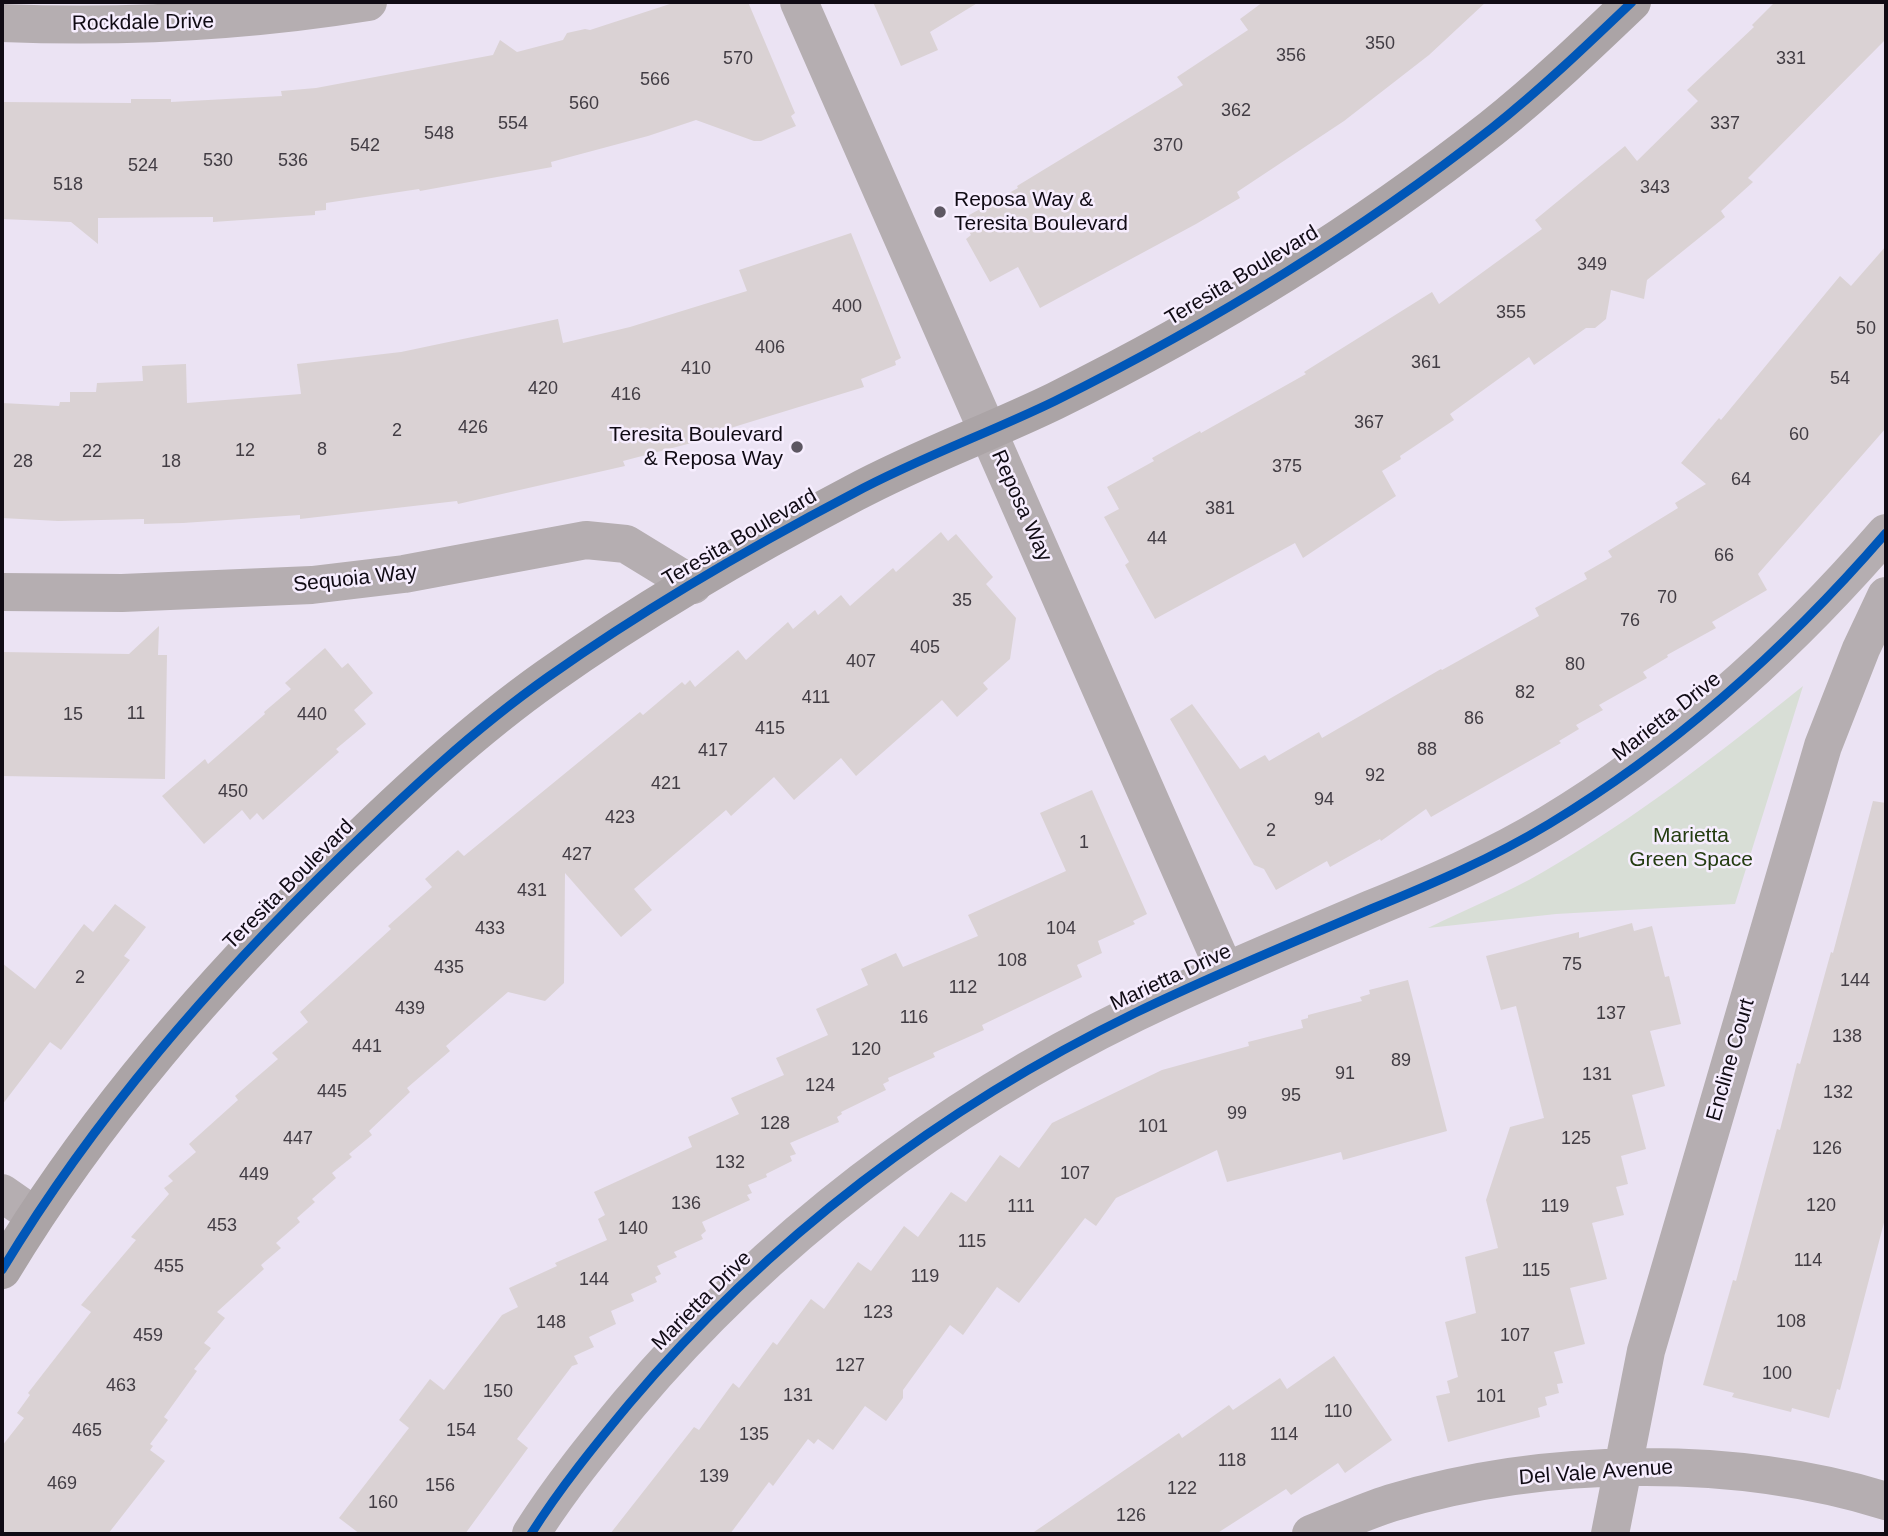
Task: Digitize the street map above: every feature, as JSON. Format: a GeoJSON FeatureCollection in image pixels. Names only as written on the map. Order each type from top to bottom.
{"type":"FeatureCollection","features":[{"type":"Feature","properties":{"kind":"street","name":"Rockdale Drive"},"geometry":{"type":"LineString","coordinates":[[2,23],[152,25],[234,20],[368,2]]}},
{"type":"Feature","properties":{"kind":"street","name":"Reposa Way"},"geometry":{"type":"LineString","coordinates":[[799,2],[1225,971]]}},
{"type":"Feature","properties":{"kind":"street","name":"Teresita Boulevard"},"geometry":{"type":"LineString","coordinates":[[2,1270],[35,1216],[88,1140],[219,981],[298,898],[458,747],[547,678],[693,585],[855,492],[1051,402],[1199,324],[1301,262],[1402,196],[1495,126],[1633,2]]}},
{"type":"Feature","properties":{"kind":"street","name":"Marietta Drive"},"geometry":{"type":"LineString","coordinates":[[531,1534],[597,1442],[664,1362],[739,1285],[810,1223],[887,1162],[1042,1062],[1134,1013],[1467,867],[1548,825],[1615,781],[1683,731],[1754,670],[1818,608],[1886,533]]}},
{"type":"Feature","properties":{"kind":"street","name":"Sequoia Way"},"geometry":{"type":"LineString","coordinates":[[2,592],[135,593],[312,585],[404,574],[586,540],[626,544],[693,585]]}},
{"type":"Feature","properties":{"kind":"street","name":"Encline Court"},"geometry":{"type":"LineString","coordinates":[[1610,1534],[1646,1351],[1823,746],[1861,649],[1886,596]]}},
{"type":"Feature","properties":{"kind":"street"},"geometry":{"type":"LineString","coordinates":[[2,1193],[35,1216]]}},
{"type":"Feature","properties":{"kind":"street","name":"Del Vale Avenue"},"geometry":{"type":"LineString","coordinates":[[1311,1534],[1390,1503],[1468,1485],[1540,1474],[1623,1468],[1677,1467],[1749,1472],[1804,1480],[1886,1501]]}},
{"type":"Feature","properties":{"kind":"green space","name":"Marietta Green Space"},"geometry":{"type":"Polygon","coordinates":[[[1803,686],[1735,904],[1556,914],[1428,928],[1529,880],[1611,830],[1709,760],[1803,686]]]}},
{"type":"Feature","properties":{"kind":"building"},"geometry":{"type":"Polygon","coordinates":[[[676,2],[748,2],[795,113],[791,116],[796,126],[761,141],[754,141],[696,120],[551,162],[552,167],[420,191],[419,189],[326,203],[326,210],[315,211],[315,215],[213,222],[213,217],[98,218],[98,244],[71,222],[2,219],[2,102],[131,103],[131,99],[171,99],[171,102],[282,96],[281,91],[316,88],[493,55],[500,40],[517,52],[563,40],[567,33],[590,30],[676,2]]]}},
{"type":"Feature","properties":{"kind":"building"},"geometry":{"type":"Polygon","coordinates":[[[873,2],[979,2],[930,32],[938,50],[901,66],[873,2]]]}},
{"type":"Feature","properties":{"kind":"building"},"geometry":{"type":"Polygon","coordinates":[[[1263,2],[1486,2],[1429,55],[1344,121],[1237,192],[1240,198],[1196,224],[1040,308],[1018,267],[990,282],[966,239],[971,235],[962,219],[1018,188],[1017,186],[1183,85],[1177,77],[1248,30],[1240,19],[1263,2]]]}},
{"type":"Feature","properties":{"kind":"building"},"geometry":{"type":"Polygon","coordinates":[[[1775,2],[1886,2],[1886,39],[1748,178],[1753,182],[1721,211],[1725,217],[1647,280],[1644,299],[1611,290],[1606,319],[1595,328],[1586,328],[1534,365],[1529,357],[1450,414],[1454,420],[1382,471],[1396,496],[1303,558],[1295,543],[1155,619],[1125,565],[1129,562],[1104,517],[1119,509],[1107,487],[1154,461],[1152,458],[1306,374],[1304,372],[1432,292],[1439,304],[1542,229],[1535,220],[1625,146],[1637,161],[1698,101],[1687,90],[1754,27],[1752,25],[1775,2]]]}},
{"type":"Feature","properties":{"kind":"building"},"geometry":{"type":"Polygon","coordinates":[[[851,233],[901,358],[895,361],[896,365],[861,379],[864,387],[698,438],[699,441],[623,461],[625,466],[458,504],[457,501],[300,519],[300,515],[183,523],[144,524],[144,519],[58,521],[2,518],[2,403],[59,406],[60,402],[70,402],[70,392],[96,392],[97,383],[143,381],[142,366],[186,364],[187,403],[301,394],[297,364],[401,352],[558,319],[563,343],[630,327],[747,291],[739,270],[851,233]]]}},
{"type":"Feature","properties":{"kind":"building"},"geometry":{"type":"Polygon","coordinates":[[[1886,246],[1886,428],[1758,574],[1767,590],[1712,622],[1716,628],[1667,655],[1668,657],[1643,672],[1647,678],[1599,705],[1603,710],[1576,725],[1579,729],[1559,741],[1561,743],[1431,817],[1426,809],[1381,841],[1380,839],[1330,867],[1327,861],[1276,890],[1264,869],[1254,865],[1170,719],[1192,704],[1240,769],[1265,755],[1269,761],[1319,732],[1322,738],[1539,616],[1535,608],[1587,579],[1584,573],[1612,557],[1608,551],[1678,508],[1675,503],[1706,484],[1681,463],[1719,418],[1721,420],[1840,276],[1851,286],[1886,246]]]}},
{"type":"Feature","properties":{"kind":"building"},"geometry":{"type":"Polygon","coordinates":[[[941,532],[948,541],[956,534],[993,577],[986,584],[1016,618],[1010,659],[983,683],[988,689],[957,717],[942,700],[856,776],[841,758],[794,800],[774,777],[731,816],[726,810],[634,889],[652,910],[621,937],[565,873],[564,983],[545,1001],[508,992],[446,1046],[450,1051],[407,1088],[410,1092],[369,1131],[372,1135],[349,1154],[352,1157],[332,1173],[336,1178],[312,1199],[315,1202],[297,1218],[300,1222],[276,1243],[281,1248],[261,1265],[264,1269],[217,1312],[225,1318],[204,1343],[211,1348],[194,1369],[197,1371],[164,1417],[168,1420],[150,1444],[153,1446],[150,1450],[165,1461],[108,1534],[2,1534],[2,1446],[24,1418],[17,1413],[30,1395],[28,1393],[91,1312],[81,1305],[136,1240],[131,1237],[169,1194],[164,1188],[173,1181],[168,1176],[196,1152],[189,1144],[238,1100],[235,1096],[278,1059],[272,1053],[308,1022],[300,1012],[391,929],[388,926],[432,887],[425,879],[458,850],[464,856],[640,712],[643,715],[682,682],[685,685],[690,680],[695,687],[738,650],[746,660],[788,622],[793,629],[815,610],[818,615],[841,595],[850,606],[893,568],[896,572],[941,532]]]}},
{"type":"Feature","properties":{"kind":"building"},"geometry":{"type":"Polygon","coordinates":[[[159,626],[158,655],[167,655],[165,779],[2,776],[2,652],[129,654],[159,626]]]}},
{"type":"Feature","properties":{"kind":"building"},"geometry":{"type":"Polygon","coordinates":[[[325,648],[342,668],[348,663],[373,693],[354,710],[366,724],[336,749],[339,752],[263,820],[257,813],[250,820],[242,810],[204,844],[162,796],[205,759],[208,764],[265,714],[264,712],[291,689],[285,683],[325,648]]]}},
{"type":"Feature","properties":{"kind":"building"},"geometry":{"type":"Polygon","coordinates":[[[1092,790],[1147,914],[1133,921],[1135,924],[1098,941],[1102,953],[1077,965],[1082,977],[982,1025],[984,1030],[933,1053],[935,1057],[888,1078],[889,1081],[883,1084],[886,1090],[841,1112],[837,1117],[839,1122],[790,1143],[796,1154],[790,1156],[792,1161],[748,1185],[752,1193],[747,1195],[750,1200],[702,1222],[706,1231],[701,1235],[703,1239],[674,1252],[677,1257],[657,1266],[661,1274],[655,1277],[657,1282],[631,1294],[634,1301],[611,1311],[616,1324],[589,1337],[594,1347],[574,1356],[578,1364],[572,1366],[517,1439],[528,1448],[465,1534],[360,1534],[339,1518],[409,1428],[399,1420],[430,1379],[444,1390],[502,1315],[518,1307],[509,1288],[557,1266],[555,1263],[607,1240],[598,1219],[605,1215],[594,1192],[692,1147],[688,1137],[739,1114],[731,1098],[784,1075],[776,1058],[828,1035],[816,1009],[868,985],[861,969],[896,953],[903,967],[978,936],[968,915],[1066,871],[1040,813],[1092,790]]]}},
{"type":"Feature","properties":{"kind":"building"},"geometry":{"type":"Polygon","coordinates":[[[1873,801],[1886,803],[1886,1215],[1840,1390],[1837,1389],[1829,1418],[1792,1408],[1791,1412],[1732,1397],[1734,1393],[1703,1385],[1733,1280],[1736,1281],[1777,1129],[1780,1130],[1797,1063],[1800,1064],[1831,952],[1833,953],[1873,801]]]}},
{"type":"Feature","properties":{"kind":"building"},"geometry":{"type":"Polygon","coordinates":[[[115,904],[146,927],[124,956],[130,960],[61,1050],[50,1042],[2,1105],[2,963],[35,989],[84,924],[93,932],[115,904]]]}},
{"type":"Feature","properties":{"kind":"building"},"geometry":{"type":"Polygon","coordinates":[[[1632,923],[1634,931],[1652,926],[1665,977],[1669,976],[1681,1024],[1650,1031],[1665,1086],[1632,1095],[1646,1149],[1621,1156],[1628,1184],[1616,1187],[1624,1215],[1592,1223],[1607,1279],[1570,1288],[1585,1344],[1554,1352],[1563,1383],[1557,1384],[1559,1393],[1545,1397],[1547,1405],[1538,1408],[1540,1417],[1448,1442],[1436,1396],[1450,1393],[1447,1381],[1458,1377],[1445,1322],[1476,1313],[1465,1257],[1498,1248],[1486,1200],[1510,1127],[1544,1118],[1516,1006],[1501,1010],[1486,956],[1579,932],[1579,938],[1632,923]]]}},
{"type":"Feature","properties":{"kind":"building"},"geometry":{"type":"Polygon","coordinates":[[[1408,980],[1447,1131],[1343,1160],[1341,1152],[1227,1182],[1217,1150],[1116,1198],[1096,1226],[1085,1218],[1019,1303],[997,1287],[963,1335],[950,1325],[903,1390],[903,1398],[886,1421],[865,1406],[833,1450],[818,1439],[814,1444],[808,1439],[773,1486],[769,1482],[730,1534],[610,1534],[694,1427],[699,1430],[733,1383],[739,1388],[773,1342],[777,1345],[811,1299],[824,1309],[858,1262],[871,1271],[904,1226],[918,1237],[951,1192],[966,1202],[1000,1155],[1019,1168],[1052,1123],[1162,1070],[1249,1046],[1248,1042],[1303,1028],[1301,1020],[1308,1018],[1308,1015],[1362,1001],[1360,997],[1370,994],[1369,990],[1408,980]]]}},
{"type":"Feature","properties":{"kind":"building"},"geometry":{"type":"Polygon","coordinates":[[[1334,1356],[1392,1440],[1345,1473],[1338,1463],[1291,1495],[1286,1489],[1216,1534],[1031,1534],[1179,1433],[1182,1438],[1229,1405],[1233,1410],[1280,1378],[1287,1389],[1334,1356]]]}},
{"type":"Feature","properties":{"kind":"cycle path"},"geometry":{"type":"LineString","coordinates":[[2,1270],[76,1158],[158,1052],[202,1002],[293,903],[365,832],[493,718],[622,627],[775,535],[879,480],[1030,413],[1112,372],[1280,276],[1388,205],[1492,128],[1632,2]]}},
{"type":"Feature","properties":{"kind":"cycle path"},"geometry":{"type":"LineString","coordinates":[[531,1534],[591,1451],[683,1344],[799,1233],[862,1182],[994,1091],[1135,1013],[1462,870],[1549,824],[1642,762],[1729,692],[1810,615],[1886,533]]}},
{"type":"Feature","properties":{"kind":"place","name":"Reposa Way & Teresita Boulevard"},"geometry":{"type":"Point","coordinates":[940,212]}},
{"type":"Feature","properties":{"kind":"place","name":"Teresita Boulevard & Reposa Way"},"geometry":{"type":"Point","coordinates":[797,447]}}]}
